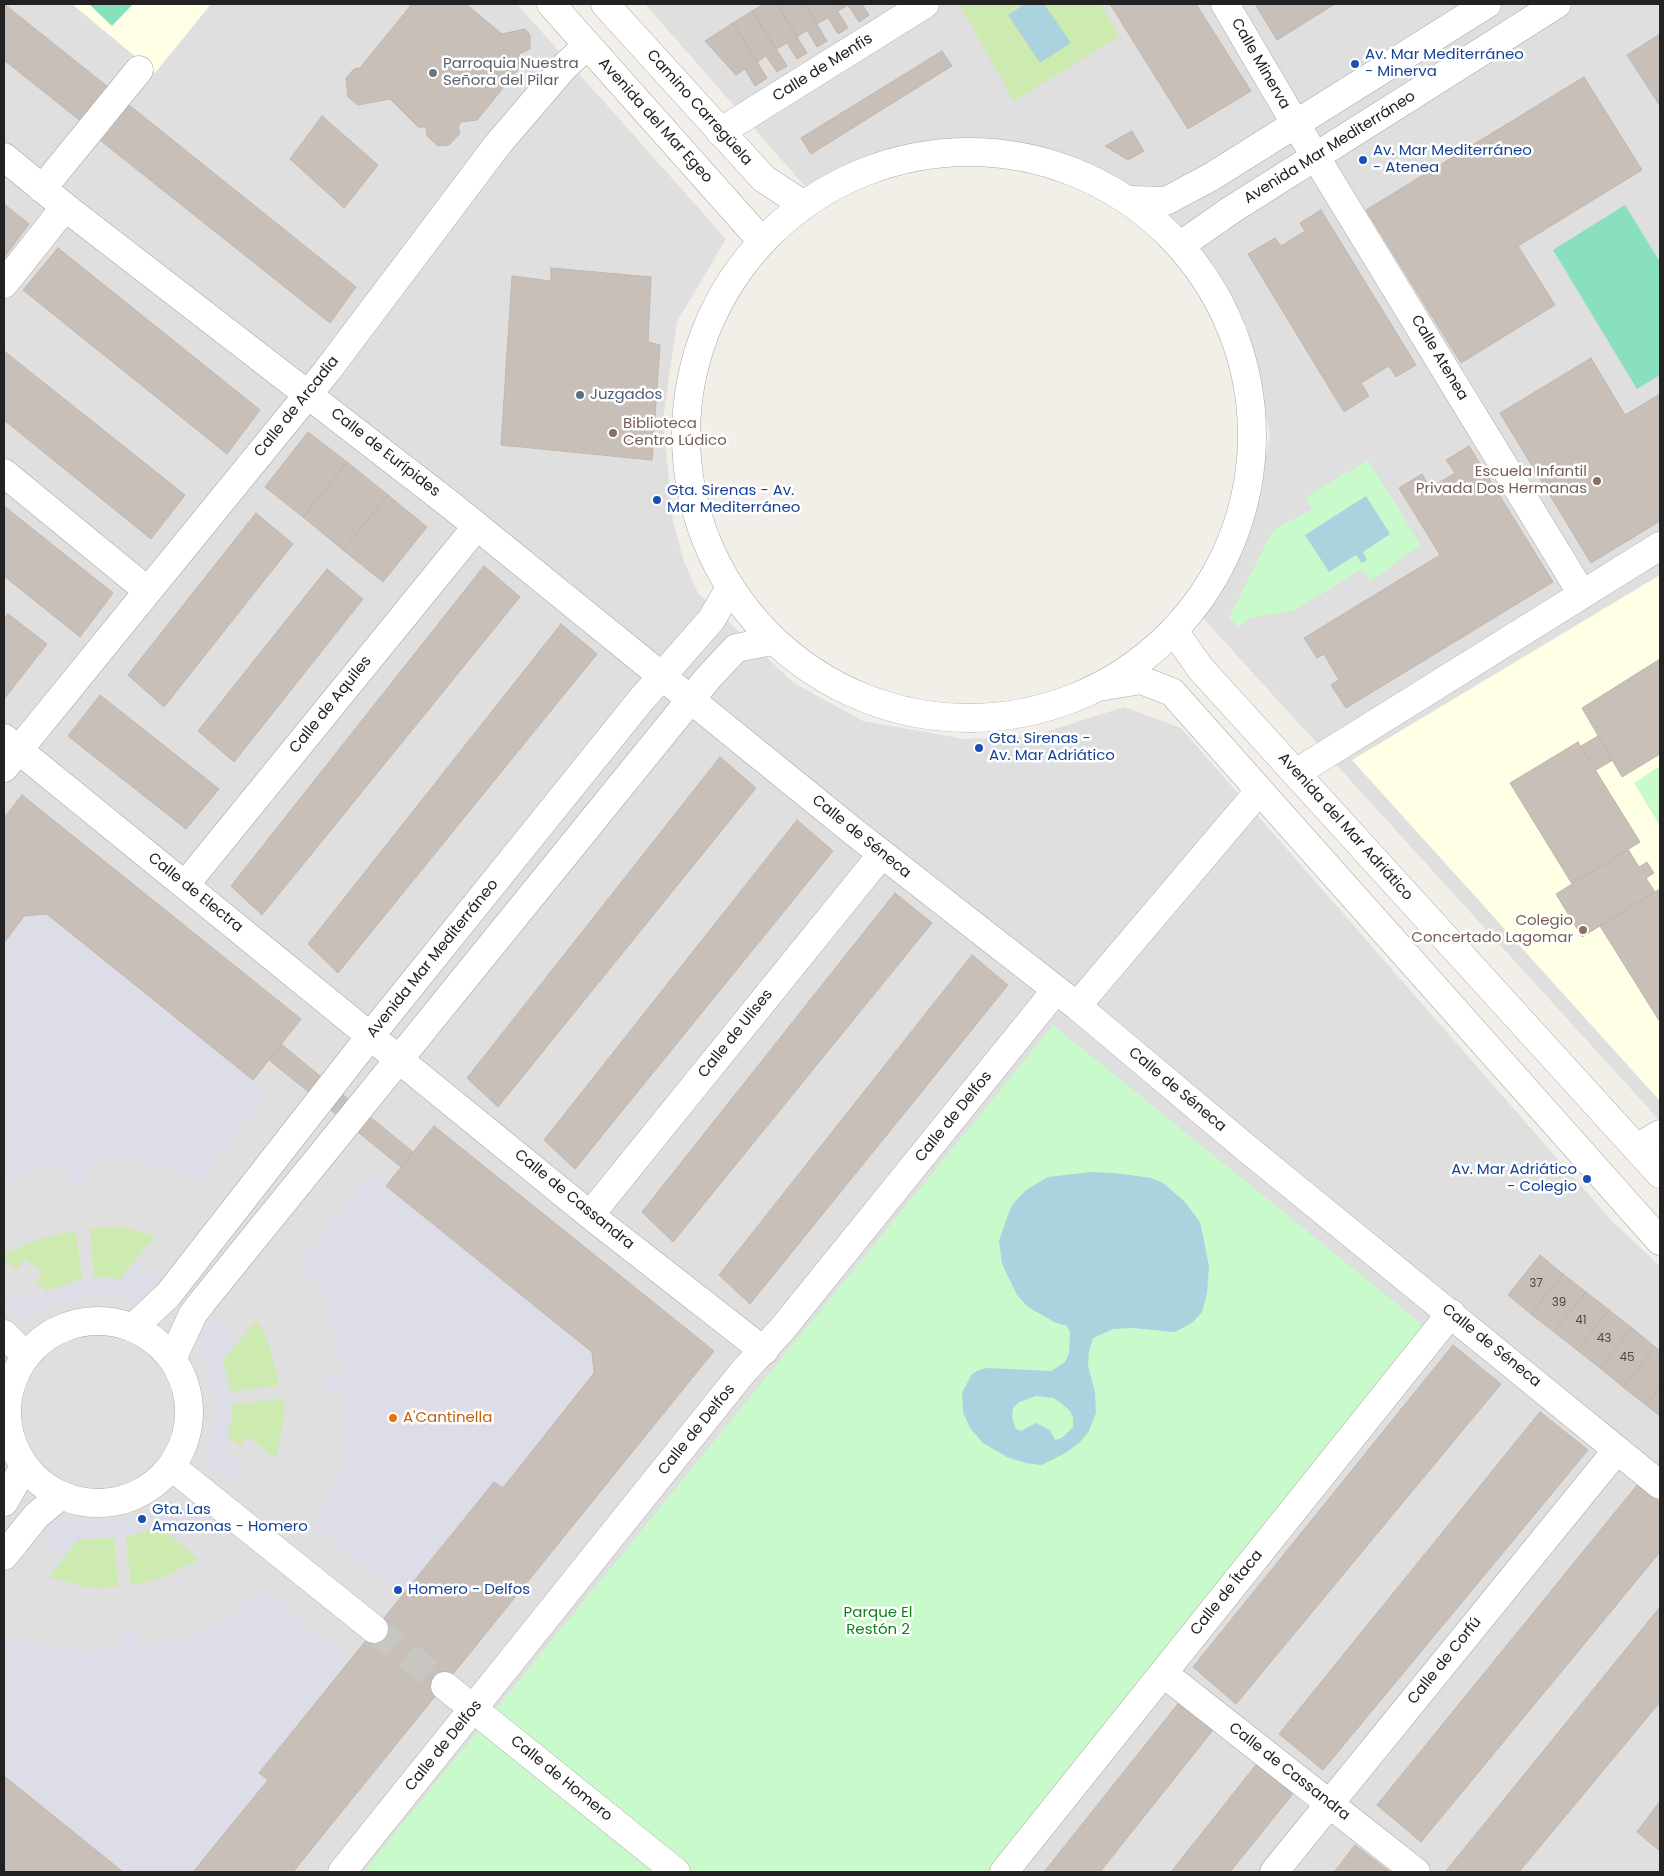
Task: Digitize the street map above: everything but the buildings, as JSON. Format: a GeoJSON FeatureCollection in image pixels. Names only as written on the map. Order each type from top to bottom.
{"type":"FeatureCollection","features":[{"type":"Feature","properties":{"kind":"street","name":"Avenida del Mar Egeo"},"geometry":{"type":"LineString","coordinates":[[550,4],[760,239]]}},
{"type":"Feature","properties":{"kind":"street","name":"Camino Carregüela"},"geometry":{"type":"LineString","coordinates":[[605,4],[764,179],[801,203]]}},
{"type":"Feature","properties":{"kind":"street","name":"Calle de Menfis"},"geometry":{"type":"LineString","coordinates":[[720,132],[925,4]]}},
{"type":"Feature","properties":{"kind":"street","name":"Calle Minerva"},"geometry":{"type":"LineString","coordinates":[[1225,4],[1295,123]]}},
{"type":"Feature","properties":{"kind":"street"},"geometry":{"type":"LineString","coordinates":[[1131,200],[1166,201],[1211,177],[1487,4]]}},
{"type":"Feature","properties":{"kind":"street","name":"Avenida Mar Mediterráneo"},"geometry":{"type":"LineString","coordinates":[[1181,245],[1231,210],[1556,4]]}},
{"type":"Feature","properties":{"kind":"street","name":"Calle de Arcadia"},"geometry":{"type":"LineString","coordinates":[[9,752],[148,591],[308,394],[498,144],[564,67],[589,47]]}},
{"type":"Feature","properties":{"kind":"street"},"geometry":{"type":"LineString","coordinates":[[42,188],[139,70]]}},
{"type":"Feature","properties":{"kind":"street","name":"Calle Atenea"},"geometry":{"type":"LineString","coordinates":[[1295,123],[1582,594]]}},
{"type":"Feature","properties":{"kind":"street"},"geometry":{"type":"LineString","coordinates":[[1104,686],[1175,632],[1224,563],[1250,483],[1252,398],[1228,316],[1181,245],[1131,200],[1060,165],[983,150],[905,156],[801,203],[760,239],[724,295],[691,364],[683,442],[688,494],[706,544],[729,590],[772,641],[845,692],[931,718],[1020,715],[1104,686],[1141,680],[1172,692],[1660,1241]]}},
{"type":"Feature","properties":{"kind":"street","name":"Calle de Eurípides"},"geometry":{"type":"LineString","coordinates":[[4,157],[65,207],[477,526],[690,699]]}},
{"type":"Feature","properties":{"kind":"street"},"geometry":{"type":"LineString","coordinates":[[4,284],[65,207]]}},
{"type":"Feature","properties":{"kind":"street"},"geometry":{"type":"LineString","coordinates":[[4,474],[148,591]]}},
{"type":"Feature","properties":{"kind":"street","name":"Calle de Aquiles"},"geometry":{"type":"LineString","coordinates":[[185,884],[477,526]]}},
{"type":"Feature","properties":{"kind":"street"},"geometry":{"type":"LineString","coordinates":[[1296,773],[1660,546]]}},
{"type":"Feature","properties":{"kind":"street","name":"Avenida Mar Mediterráneo"},"geometry":{"type":"LineString","coordinates":[[173,1358],[193,1314],[386,1047],[661,676],[711,620],[729,590]]}},
{"type":"Feature","properties":{"kind":"street","name":"Avenida del Mar Adriático"},"geometry":{"type":"LineString","coordinates":[[1175,632],[1200,668],[1660,1174]]}},
{"type":"Feature","properties":{"kind":"street","name":"Avenida Mar Mediterráneo"},"geometry":{"type":"LineString","coordinates":[[134,1327],[168,1295],[736,648],[772,641]]}},
{"type":"Feature","properties":{"kind":"street","name":"Calle de Séneca"},"geometry":{"type":"LineString","coordinates":[[690,699],[882,854],[1067,998],[1245,1147],[1660,1485]]}},
{"type":"Feature","properties":{"kind":"street","name":"Calle de Electra"},"geometry":{"type":"LineString","coordinates":[[9,752],[185,884],[386,1047]]}},
{"type":"Feature","properties":{"kind":"street","name":"Calle de Delfos"},"geometry":{"type":"LineString","coordinates":[[342,1872],[736,1380],[764,1351],[1067,998],[1260,790]]}},
{"type":"Feature","properties":{"kind":"street","name":"Calle de Ulises"},"geometry":{"type":"LineString","coordinates":[[590,1215],[882,854]]}},
{"type":"Feature","properties":{"kind":"street","name":"Calle de Cassandra"},"geometry":{"type":"LineString","coordinates":[[386,1047],[590,1215],[764,1351]]}},
{"type":"Feature","properties":{"kind":"street"},"geometry":{"type":"LineString","coordinates":[[1637,1148],[1660,1134]]}},
{"type":"Feature","properties":{"kind":"street","name":"Calle de Ítaca"},"geometry":{"type":"LineString","coordinates":[[1004,1872],[1451,1313]]}},
{"type":"Feature","properties":{"kind":"street"},"geometry":{"type":"LineString","coordinates":[[94,1320],[134,1327],[155,1340],[173,1358],[186,1383],[190,1412],[186,1441],[172,1467],[155,1485],[133,1497],[109,1503],[84,1503],[60,1496],[40,1484],[24,1468],[8,1431],[8,1391],[25,1355],[56,1330],[94,1320]]}},
{"type":"Feature","properties":{"kind":"street"},"geometry":{"type":"LineString","coordinates":[[4,1334],[25,1355]]}},
{"type":"Feature","properties":{"kind":"street","name":"Calle de Corfú"},"geometry":{"type":"LineString","coordinates":[[1274,1872],[1617,1450]]}},
{"type":"Feature","properties":{"kind":"street"},"geometry":{"type":"LineString","coordinates":[[172,1467],[374,1629]]}},
{"type":"Feature","properties":{"kind":"street"},"geometry":{"type":"LineString","coordinates":[[4,1502],[24,1468]]}},
{"type":"Feature","properties":{"kind":"street"},"geometry":{"type":"LineString","coordinates":[[4,1556],[36,1516],[60,1496]]}},
{"type":"Feature","properties":{"kind":"street","name":"Calle de Cassandra"},"geometry":{"type":"LineString","coordinates":[[1163,1673],[1416,1872]]}},
{"type":"Feature","properties":{"kind":"street","name":"Calle de Homero"},"geometry":{"type":"LineString","coordinates":[[445,1686],[676,1872]]}},
{"type":"Feature","properties":{"kind":"shaded area"},"geometry":{"type":"Polygon","coordinates":[[[4,4],[517,4],[726,239],[677,322],[663,419],[673,521],[683,559],[698,593],[794,683],[863,721],[964,739],[1033,736],[1124,707],[1181,728],[1612,1221],[1660,1266],[1660,1872],[4,1872],[4,4]]]}},
{"type":"Feature","properties":{"kind":"shaded area"},"geometry":{"type":"Polygon","coordinates":[[[72,4],[211,4],[155,73],[72,4]]]}},
{"type":"Feature","properties":{"kind":"shaded area"},"geometry":{"type":"Polygon","coordinates":[[[645,4],[1660,4],[1660,1121],[1202,617],[1243,546],[1270,436],[1247,326],[1150,201],[1033,148],[962,138],[877,155],[809,191],[645,4]]]}},
{"type":"Feature","properties":{"kind":"shaded area","name":"Colegio Concertado Lagomar"},"geometry":{"type":"Polygon","coordinates":[[[1660,575],[1660,1101],[1352,760],[1660,575]]]}},
{"type":"Feature","properties":{"kind":"shaded area"},"geometry":{"type":"Polygon","coordinates":[[[47,914],[269,1093],[200,1182],[168,1169],[128,1160],[87,1163],[88,1185],[69,1188],[67,1164],[20,1175],[4,1181],[4,943],[24,916],[47,914]]]}},
{"type":"Feature","properties":{"kind":"shaded area"},"geometry":{"type":"Polygon","coordinates":[[[370,1173],[592,1352],[594,1373],[503,1488],[494,1482],[401,1596],[314,1527],[338,1479],[346,1427],[344,1393],[326,1395],[322,1376],[343,1373],[328,1311],[319,1290],[300,1261],[370,1173]]]}},
{"type":"Feature","properties":{"kind":"shaded area"},"geometry":{"type":"Polygon","coordinates":[[[137,1260],[167,1280],[144,1300],[137,1301],[106,1295],[83,1296],[58,1304],[35,1316],[24,1317],[4,1306],[4,1299],[12,1289],[29,1300],[78,1280],[94,1278],[120,1279],[137,1260]]]}},
{"type":"Feature","properties":{"kind":"shaded area"},"geometry":{"type":"Polygon","coordinates":[[[213,1319],[239,1340],[223,1360],[231,1392],[232,1415],[225,1452],[241,1467],[228,1484],[212,1468],[206,1456],[212,1430],[214,1399],[207,1372],[197,1346],[200,1335],[213,1319]]]}},
{"type":"Feature","properties":{"kind":"shaded area"},"geometry":{"type":"Polygon","coordinates":[[[170,1501],[180,1503],[202,1517],[190,1531],[174,1518],[126,1537],[78,1539],[65,1556],[39,1534],[54,1517],[60,1514],[84,1521],[117,1520],[146,1513],[170,1501]]]}},
{"type":"Feature","properties":{"kind":"shaded area"},"geometry":{"type":"Polygon","coordinates":[[[264,1590],[350,1659],[259,1772],[268,1780],[193,1872],[123,1872],[4,1776],[4,1635],[21,1648],[26,1640],[42,1645],[85,1651],[119,1649],[118,1630],[138,1628],[139,1646],[167,1642],[194,1635],[236,1612],[264,1590]]]}},
{"type":"Feature","properties":{"kind":"green space"},"geometry":{"type":"Polygon","coordinates":[[[89,4],[133,4],[112,26],[89,4]]]}},
{"type":"Feature","properties":{"kind":"green space"},"geometry":{"type":"Polygon","coordinates":[[[959,4],[1100,4],[1120,36],[1014,101],[959,4]]]}},
{"type":"Feature","properties":{"kind":"green space"},"geometry":{"type":"Polygon","coordinates":[[[1625,205],[1660,262],[1660,375],[1637,389],[1553,250],[1625,205]]]}},
{"type":"Feature","properties":{"kind":"green space"},"geometry":{"type":"Polygon","coordinates":[[[1368,460],[1421,545],[1370,581],[1361,569],[1296,610],[1250,618],[1239,627],[1229,618],[1273,530],[1312,509],[1306,497],[1368,460]]]}},
{"type":"Feature","properties":{"kind":"green space"},"geometry":{"type":"Polygon","coordinates":[[[1660,766],[1660,826],[1634,783],[1660,766]]]}},
{"type":"Feature","properties":{"kind":"green space","name":"Parque El Restón 2"},"geometry":{"type":"Polygon","coordinates":[[[1053,1025],[1424,1326],[986,1872],[363,1872],[1053,1025]]]}},
{"type":"Feature","properties":{"kind":"green space"},"geometry":{"type":"Polygon","coordinates":[[[112,1226],[155,1236],[120,1279],[94,1278],[90,1229],[112,1226]]]}},
{"type":"Feature","properties":{"kind":"green space"},"geometry":{"type":"Polygon","coordinates":[[[76,1231],[82,1280],[47,1292],[36,1282],[43,1272],[25,1259],[17,1270],[4,1259],[4,1256],[10,1251],[43,1238],[76,1231]]]}},
{"type":"Feature","properties":{"kind":"green space"},"geometry":{"type":"Polygon","coordinates":[[[256,1321],[262,1328],[269,1344],[279,1385],[231,1392],[223,1360],[256,1321]]]}},
{"type":"Feature","properties":{"kind":"green space"},"geometry":{"type":"Polygon","coordinates":[[[283,1398],[283,1425],[276,1459],[247,1436],[240,1446],[228,1437],[231,1405],[283,1398]]]}},
{"type":"Feature","properties":{"kind":"green space"},"geometry":{"type":"Polygon","coordinates":[[[159,1526],[199,1559],[159,1579],[131,1585],[126,1537],[159,1526]]]}},
{"type":"Feature","properties":{"kind":"green space"},"geometry":{"type":"Polygon","coordinates":[[[114,1538],[118,1586],[102,1588],[85,1587],[49,1577],[78,1539],[114,1538]]]}},
{"type":"Feature","properties":{"kind":"water"},"geometry":{"type":"Polygon","coordinates":[[[1025,4],[1044,4],[1071,43],[1040,63],[1008,15],[1025,4]]]}},
{"type":"Feature","properties":{"kind":"water"},"geometry":{"type":"Polygon","coordinates":[[[1366,496],[1390,534],[1363,552],[1367,560],[1362,563],[1356,555],[1329,572],[1305,535],[1366,496]]]}},
{"type":"Feature","properties":{"kind":"water"},"geometry":{"type":"Polygon","coordinates":[[[1091,1172],[1115,1173],[1151,1178],[1163,1183],[1184,1201],[1200,1222],[1209,1266],[1207,1294],[1202,1312],[1193,1322],[1175,1332],[1133,1328],[1113,1329],[1093,1338],[1089,1351],[1088,1366],[1095,1392],[1096,1413],[1089,1431],[1079,1443],[1064,1454],[1041,1465],[1007,1457],[983,1443],[970,1428],[963,1412],[962,1393],[972,1374],[979,1370],[987,1368],[1051,1371],[1064,1363],[1069,1353],[1070,1332],[1067,1326],[1056,1323],[1028,1307],[1017,1295],[1002,1264],[999,1241],[1013,1204],[1026,1190],[1048,1177],[1091,1172]],[[1036,1396],[1019,1402],[1013,1408],[1012,1418],[1016,1429],[1021,1431],[1036,1423],[1050,1430],[1055,1440],[1062,1438],[1073,1427],[1073,1418],[1070,1411],[1053,1398],[1036,1396]]]}},
{"type":"Feature","properties":{"kind":"tunnel"},"geometry":{"type":"LineString","coordinates":[[374,1629],[445,1686]]}},
{"type":"Feature","properties":{"kind":"place","name":"Av. Mar Mediterráneo - Minerva"},"geometry":{"type":"Point","coordinates":[1355,64]}},
{"type":"Feature","properties":{"kind":"place","name":"Parroquia Nuestra Señora del Pilar"},"geometry":{"type":"Point","coordinates":[433,73]}},
{"type":"Feature","properties":{"kind":"place","name":"Av. Mar Mediterráneo - Atenea"},"geometry":{"type":"Point","coordinates":[1363,160]}},
{"type":"Feature","properties":{"kind":"place","name":"Juzgados"},"geometry":{"type":"Point","coordinates":[580,395]}},
{"type":"Feature","properties":{"kind":"place","name":"Biblioteca Centro Lúdico"},"geometry":{"type":"Point","coordinates":[613,433]}},
{"type":"Feature","properties":{"kind":"place","name":"Escuela Infantil Privada Dos Hermanas"},"geometry":{"type":"Point","coordinates":[1597,481]}},
{"type":"Feature","properties":{"kind":"place","name":"Gta. Sirenas - Av. Mar Mediterráneo"},"geometry":{"type":"Point","coordinates":[657,500]}},
{"type":"Feature","properties":{"kind":"place","name":"Gta. Sirenas - Av. Mar Adriático"},"geometry":{"type":"Point","coordinates":[979,748]}},
{"type":"Feature","properties":{"kind":"place","name":"Colegio Concertado Lagomar"},"geometry":{"type":"Point","coordinates":[1583,930]}},
{"type":"Feature","properties":{"kind":"place","name":"Av. Mar Adriático - Colegio"},"geometry":{"type":"Point","coordinates":[1587,1179]}},
{"type":"Feature","properties":{"kind":"place","name":"A'Cantinella"},"geometry":{"type":"Point","coordinates":[393,1418]}},
{"type":"Feature","properties":{"kind":"place","name":"Gta. Las Amazonas - Homero"},"geometry":{"type":"Point","coordinates":[142,1519]}},
{"type":"Feature","properties":{"kind":"place","name":"Homero - Delfos"},"geometry":{"type":"Point","coordinates":[398,1590]}}]}
